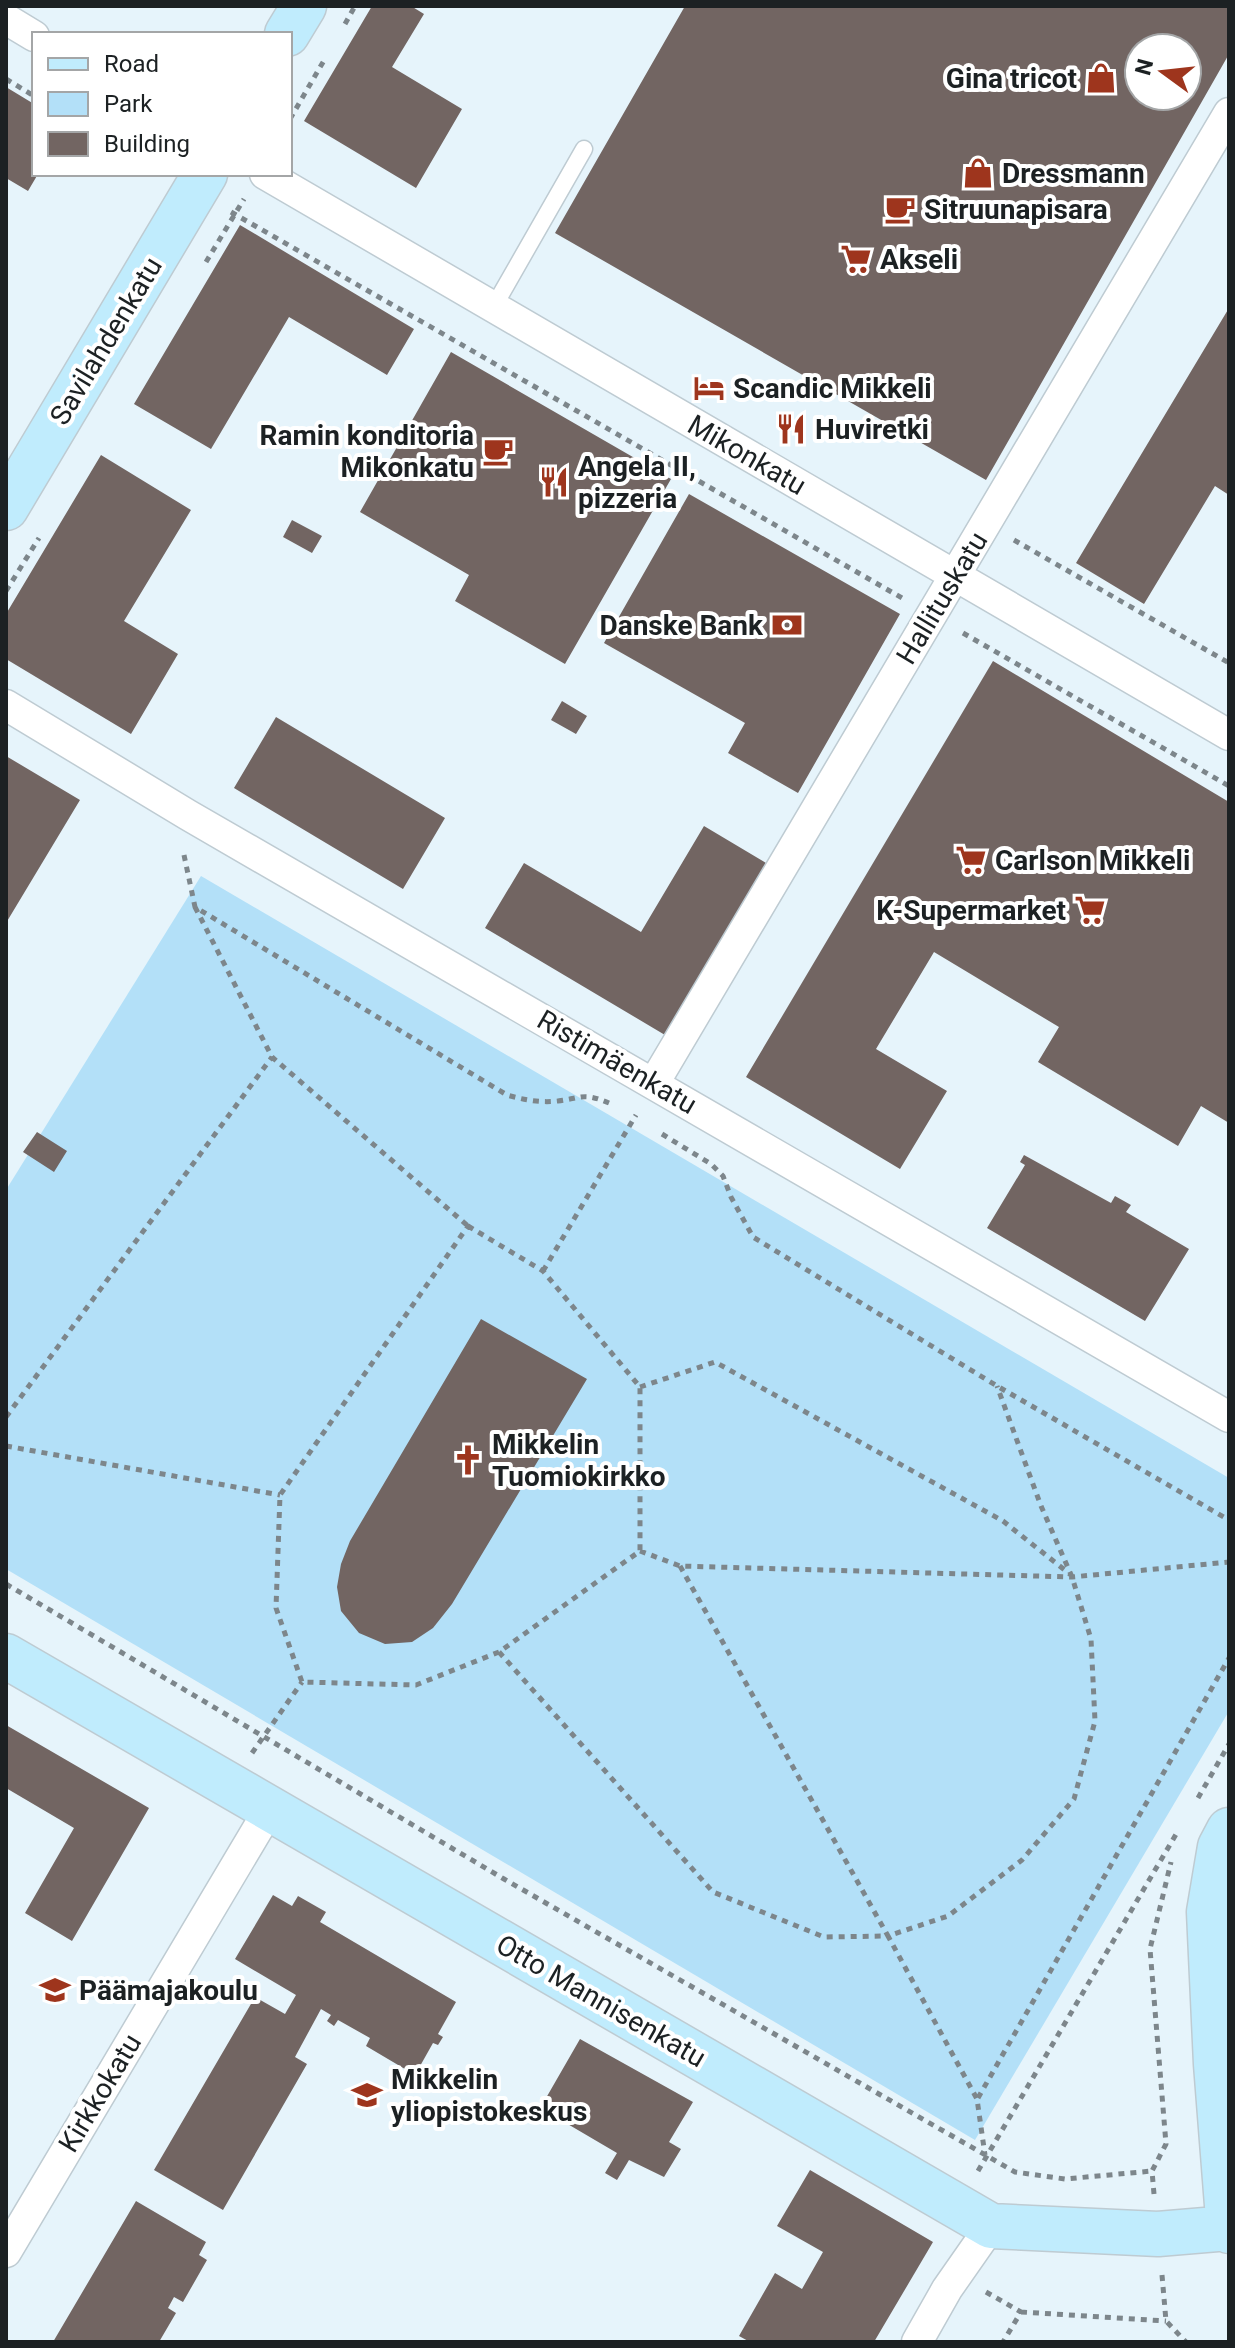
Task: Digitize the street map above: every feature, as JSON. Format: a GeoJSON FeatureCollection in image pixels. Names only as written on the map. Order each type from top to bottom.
{"type":"FeatureCollection","features":[{"type":"Feature","properties":{"kind":"street"},"geometry":{"type":"LineString","coordinates":[[288,32],[304,6]]}},
{"type":"Feature","properties":{"kind":"street"},"geometry":{"type":"LineString","coordinates":[[6,19],[32,35]]}},
{"type":"Feature","properties":{"kind":"street","name":"Hallituskatu"},"geometry":{"type":"LineString","coordinates":[[654,1083],[1229,113]]}},
{"type":"Feature","properties":{"kind":"street","name":"Mikonkatu"},"geometry":{"type":"LineString","coordinates":[[268,176],[1229,735]]}},
{"type":"Feature","properties":{"kind":"street","name":"Savilahdenkatu"},"geometry":{"type":"LineString","coordinates":[[6,508],[200,183]]}},
{"type":"Feature","properties":{"kind":"street","name":"Ristimäenkatu"},"geometry":{"type":"LineString","coordinates":[[6,705],[188,815],[1229,1417]]}},
{"type":"Feature","properties":{"kind":"street","name":"Otto Mannisenkatu"},"geometry":{"type":"LineString","coordinates":[[6,1656],[991,2226],[1158,2234],[1229,2229]]}},
{"type":"Feature","properties":{"kind":"street","name":"Kirkkokatu"},"geometry":{"type":"LineString","coordinates":[[6,2252],[269,1810]]}},
{"type":"Feature","properties":{"kind":"street"},"geometry":{"type":"LineString","coordinates":[[1229,1830],[1220,1847],[1209,1912],[1216,2064],[1229,2229]]}},
{"type":"Feature","properties":{"kind":"street"},"geometry":{"type":"LineString","coordinates":[[917,2342],[947,2289],[991,2226]]}},
{"type":"Feature","properties":{"kind":"lane"},"geometry":{"type":"LineString","coordinates":[[493,308],[584,149]]}},
{"type":"Feature","properties":{"kind":"path"},"geometry":{"type":"LineString","coordinates":[[6,79],[32,95]]}},
{"type":"Feature","properties":{"kind":"path"},"geometry":{"type":"LineString","coordinates":[[200,183],[932,615],[1229,786]]}},
{"type":"Feature","properties":{"kind":"path"},"geometry":{"type":"LineString","coordinates":[[986,524],[1229,663]]}},
{"type":"Feature","properties":{"kind":"path"},"geometry":{"type":"LineString","coordinates":[[183,849],[195,907],[272,1057],[468,1226],[543,1271],[640,1387],[640,1551]]}},
{"type":"Feature","properties":{"kind":"path"},"geometry":{"type":"LineString","coordinates":[[195,907],[507,1095],[532,1102],[560,1101],[586,1094],[621,1110]]}},
{"type":"Feature","properties":{"kind":"path"},"geometry":{"type":"LineString","coordinates":[[6,1417],[272,1057]]}},
{"type":"Feature","properties":{"kind":"path"},"geometry":{"type":"LineString","coordinates":[[543,1271],[654,1083]]}},
{"type":"Feature","properties":{"kind":"path"},"geometry":{"type":"LineString","coordinates":[[634,1118],[647,1125]]}},
{"type":"Feature","properties":{"kind":"path"},"geometry":{"type":"LineString","coordinates":[[660,1133],[711,1164],[723,1176],[753,1237],[997,1386],[1229,1520]]}},
{"type":"Feature","properties":{"kind":"path"},"geometry":{"type":"LineString","coordinates":[[302,1682],[276,1608],[280,1495],[468,1226]]}},
{"type":"Feature","properties":{"kind":"path"},"geometry":{"type":"LineString","coordinates":[[640,1387],[715,1362],[1003,1521],[1072,1577]]}},
{"type":"Feature","properties":{"kind":"path"},"geometry":{"type":"LineString","coordinates":[[499,1652],[713,1892],[824,1937],[888,1936],[948,1916],[1022,1860],[1074,1799],[1095,1721],[1091,1639],[1072,1577],[1041,1506],[997,1386]]}},
{"type":"Feature","properties":{"kind":"path"},"geometry":{"type":"LineString","coordinates":[[6,1446],[280,1495]]}},
{"type":"Feature","properties":{"kind":"path"},"geometry":{"type":"LineString","coordinates":[[302,1682],[416,1685],[499,1652],[640,1551]]}},
{"type":"Feature","properties":{"kind":"path"},"geometry":{"type":"LineString","coordinates":[[640,1551],[680,1566],[1072,1577],[1229,1562]]}},
{"type":"Feature","properties":{"kind":"path"},"geometry":{"type":"LineString","coordinates":[[680,1566],[977,2099],[986,2156]]}},
{"type":"Feature","properties":{"kind":"path"},"geometry":{"type":"LineString","coordinates":[[6,1584],[262,1737],[1015,2172],[1065,2179],[1152,2171]]}},
{"type":"Feature","properties":{"kind":"path"},"geometry":{"type":"LineString","coordinates":[[977,2099],[1229,1658]]}},
{"type":"Feature","properties":{"kind":"path"},"geometry":{"type":"LineString","coordinates":[[262,1737],[302,1682]]}},
{"type":"Feature","properties":{"kind":"path"},"geometry":{"type":"LineString","coordinates":[[1193,1806],[1229,1744]]}},
{"type":"Feature","properties":{"kind":"path"},"geometry":{"type":"LineString","coordinates":[[986,2156],[1179,1830],[1150,1949],[1166,2144],[1152,2171],[1166,2321],[1186,2342]]}},
{"type":"Feature","properties":{"kind":"path"},"geometry":{"type":"LineString","coordinates":[[1021,2312],[1166,2321]]}},
{"type":"Feature","properties":{"kind":"green space"},"geometry":{"type":"Polygon","coordinates":[[[201,876],[1229,1478],[1229,1711],[975,2140],[6,1569],[6,1190],[201,876]]]}},
{"type":"Feature","properties":{"kind":"building"},"geometry":{"type":"Polygon","coordinates":[[[372,6],[411,6],[424,14],[392,67],[462,109],[416,188],[304,121],[372,6]]]}},
{"type":"Feature","properties":{"kind":"building","name":"Akseli"},"geometry":{"type":"Polygon","coordinates":[[[685,6],[1229,6],[1229,54],[1203,100],[1203,32],[1123,32],[1123,112],[1196,112],[986,480],[555,233],[685,6]]]}},
{"type":"Feature","properties":{"kind":"building"},"geometry":{"type":"Polygon","coordinates":[[[6,87],[32,103],[32,176],[37,176],[28,191],[6,178],[6,87]]]}},
{"type":"Feature","properties":{"kind":"building"},"geometry":{"type":"Polygon","coordinates":[[[240,225],[414,329],[387,375],[289,317],[211,449],[134,404],[240,225]]]}},
{"type":"Feature","properties":{"kind":"building"},"geometry":{"type":"Polygon","coordinates":[[[1229,308],[1229,495],[1215,486],[1144,604],[1076,563],[1229,308]]]}},
{"type":"Feature","properties":{"kind":"building"},"geometry":{"type":"Polygon","coordinates":[[[451,352],[671,479],[565,664],[455,601],[469,575],[360,512],[451,352]]]}},
{"type":"Feature","properties":{"kind":"building"},"geometry":{"type":"Polygon","coordinates":[[[101,455],[191,510],[124,621],[178,654],[131,734],[6,659],[6,614],[101,455]]]}},
{"type":"Feature","properties":{"kind":"building"},"geometry":{"type":"Polygon","coordinates":[[[689,494],[900,614],[798,793],[728,753],[745,723],[604,643],[689,494]]]}},
{"type":"Feature","properties":{"kind":"building"},"geometry":{"type":"Polygon","coordinates":[[[292,520],[322,536],[312,553],[283,537],[292,520]]]}},
{"type":"Feature","properties":{"kind":"building"},"geometry":{"type":"Polygon","coordinates":[[[993,661],[1229,802],[1229,1123],[1201,1106],[1178,1146],[1038,1062],[1059,1027],[934,952],[876,1049],[947,1091],[900,1169],[746,1077],[993,661]]]}},
{"type":"Feature","properties":{"kind":"building"},"geometry":{"type":"Polygon","coordinates":[[[562,701],[587,716],[576,734],[551,720],[562,701]]]}},
{"type":"Feature","properties":{"kind":"building"},"geometry":{"type":"Polygon","coordinates":[[[276,717],[445,818],[403,889],[234,788],[276,717]]]}},
{"type":"Feature","properties":{"kind":"building"},"geometry":{"type":"Polygon","coordinates":[[[6,756],[80,800],[6,923],[6,756]]]}},
{"type":"Feature","properties":{"kind":"building"},"geometry":{"type":"Polygon","coordinates":[[[704,826],[766,863],[665,1035],[485,928],[524,863],[641,932],[704,826]]]}},
{"type":"Feature","properties":{"kind":"building"},"geometry":{"type":"Polygon","coordinates":[[[37,1132],[67,1151],[54,1172],[23,1152],[37,1132]]]}},
{"type":"Feature","properties":{"kind":"building"},"geometry":{"type":"Polygon","coordinates":[[[1024,1155],[1111,1203],[1115,1196],[1131,1205],[1126,1212],[1189,1249],[1145,1321],[987,1228],[1025,1165],[1020,1162],[1024,1155]]]}},
{"type":"Feature","properties":{"kind":"building","name":"Mikkelin Tuomiokirkko"},"geometry":{"type":"Polygon","coordinates":[[[481,1319],[587,1379],[452,1604],[433,1628],[412,1642],[385,1644],[359,1633],[341,1611],[337,1587],[341,1564],[350,1541],[481,1319]]]}},
{"type":"Feature","properties":{"kind":"building"},"geometry":{"type":"Polygon","coordinates":[[[6,1725],[149,1808],[72,1941],[25,1913],[74,1828],[6,1788],[6,1725]]]}},
{"type":"Feature","properties":{"kind":"building"},"geometry":{"type":"Polygon","coordinates":[[[273,1895],[292,1906],[298,1896],[326,1912],[320,1922],[456,2002],[438,2034],[443,2037],[438,2045],[433,2043],[415,2075],[366,2046],[370,2038],[338,2020],[334,2026],[327,2021],[331,2015],[321,2009],[295,2057],[307,2064],[223,2210],[154,2170],[255,1997],[285,2014],[296,1995],[235,1959],[273,1895]]]}},
{"type":"Feature","properties":{"kind":"building"},"geometry":{"type":"Polygon","coordinates":[[[580,2039],[693,2102],[669,2142],[681,2149],[664,2177],[629,2160],[617,2180],[605,2173],[617,2153],[554,2116],[556,2113],[542,2105],[580,2039]]]}},
{"type":"Feature","properties":{"kind":"building"},"geometry":{"type":"Polygon","coordinates":[[[810,2170],[933,2242],[874,2342],[750,2342],[739,2336],[775,2273],[802,2289],[823,2252],[777,2226],[810,2170]]]}},
{"type":"Feature","properties":{"kind":"building"},"geometry":{"type":"Polygon","coordinates":[[[136,2201],[206,2242],[199,2255],[207,2260],[183,2302],[174,2297],[168,2308],[176,2313],[159,2342],[53,2342],[136,2201]]]}},
{"type":"Feature","properties":{"kind":"place","name":"Gina tricot"},"geometry":{"type":"Point","coordinates":[1101,78]}},
{"type":"Feature","properties":{"kind":"place","name":"Dressmann"},"geometry":{"type":"Point","coordinates":[978,173]}},
{"type":"Feature","properties":{"kind":"place","name":"Sitruunapisara"},"geometry":{"type":"Point","coordinates":[900,209]}},
{"type":"Feature","properties":{"kind":"place","name":"Akseli"},"geometry":{"type":"Point","coordinates":[856,259]}},
{"type":"Feature","properties":{"kind":"place","name":"Scandic Mikkeli"},"geometry":{"type":"Point","coordinates":[709,388]}},
{"type":"Feature","properties":{"kind":"place","name":"Huviretki"},"geometry":{"type":"Point","coordinates":[791,429]}},
{"type":"Feature","properties":{"kind":"place","name":"Ramin konditoria Mikonkatu"},"geometry":{"type":"Point","coordinates":[498,451]}},
{"type":"Feature","properties":{"kind":"place","name":"Angela II, pizzeria"},"geometry":{"type":"Point","coordinates":[554,482]}},
{"type":"Feature","properties":{"kind":"place","name":"Danske Bank"},"geometry":{"type":"Point","coordinates":[787,625]}},
{"type":"Feature","properties":{"kind":"place","name":"Carlson Mikkeli"},"geometry":{"type":"Point","coordinates":[971,860]}},
{"type":"Feature","properties":{"kind":"place","name":"K-Supermarket"},"geometry":{"type":"Point","coordinates":[1090,910]}},
{"type":"Feature","properties":{"kind":"place","name":"Mikkelin Tuomiokirkko"},"geometry":{"type":"Point","coordinates":[468,1460]}},
{"type":"Feature","properties":{"kind":"place","name":"Päämajakoulu"},"geometry":{"type":"Point","coordinates":[55,1990]}},
{"type":"Feature","properties":{"kind":"place","name":"Mikkelin yliopistokeskus"},"geometry":{"type":"Point","coordinates":[367,2095]}}]}
